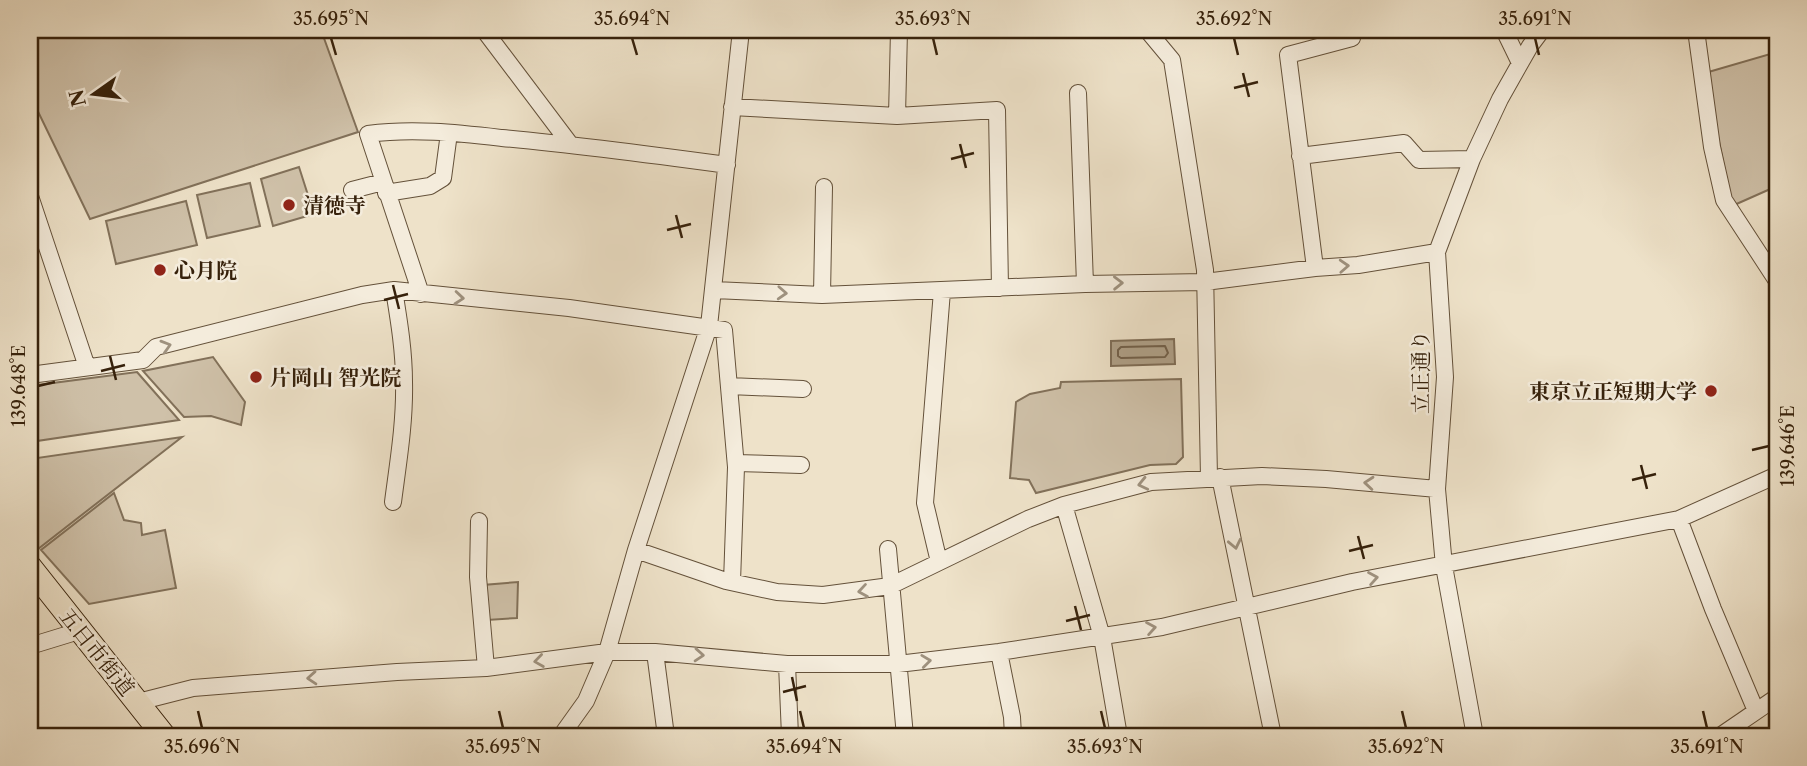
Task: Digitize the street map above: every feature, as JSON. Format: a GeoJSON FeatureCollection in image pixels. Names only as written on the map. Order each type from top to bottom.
{"type":"FeatureCollection","features":[{"type":"Feature","properties":{"kind":"main road","name":"五日市街道"},"geometry":{"type":"LineString","coordinates":[[30,567],[164,736]]}},
{"type":"Feature","properties":{"kind":"street"},"geometry":{"type":"LineString","coordinates":[[484,30],[570,144]]}},
{"type":"Feature","properties":{"kind":"street"},"geometry":{"type":"LineString","coordinates":[[561,736],[586,701],[607,652],[636,550],[709,327],[741,30]]}},
{"type":"Feature","properties":{"kind":"street"},"geometry":{"type":"LineString","coordinates":[[897,116],[899,30]]}},
{"type":"Feature","properties":{"kind":"street"},"geometry":{"type":"LineString","coordinates":[[1147,30],[1172,60],[1205,282],[1215,477],[1248,605],[1273,736]]}},
{"type":"Feature","properties":{"kind":"street"},"geometry":{"type":"LineString","coordinates":[[1315,268],[1287,55],[1352,38],[1348,30]]}},
{"type":"Feature","properties":{"kind":"street"},"geometry":{"type":"LineString","coordinates":[[1504,30],[1520,63]]}},
{"type":"Feature","properties":{"kind":"street","name":"立正通り"},"geometry":{"type":"LineString","coordinates":[[1475,736],[1444,566],[1437,489],[1445,377],[1437,252],[1472,159],[1500,99],[1542,30]]}},
{"type":"Feature","properties":{"kind":"street"},"geometry":{"type":"LineString","coordinates":[[1696,30],[1712,147],[1724,200],[1777,281]]}},
{"type":"Feature","properties":{"kind":"street"},"geometry":{"type":"LineString","coordinates":[[1078,93],[1085,284]]}},
{"type":"Feature","properties":{"kind":"street"},"geometry":{"type":"LineString","coordinates":[[732,107],[897,116],[997,110],[1000,288]]}},
{"type":"Feature","properties":{"kind":"street"},"geometry":{"type":"LineString","coordinates":[[421,294],[368,134],[390,131],[449,133],[570,144],[727,165]]}},
{"type":"Feature","properties":{"kind":"street"},"geometry":{"type":"LineString","coordinates":[[352,190],[430,187],[443,178],[449,133]]}},
{"type":"Feature","properties":{"kind":"street"},"geometry":{"type":"LineString","coordinates":[[1300,156],[1404,143],[1419,160],[1472,159]]}},
{"type":"Feature","properties":{"kind":"street"},"geometry":{"type":"LineString","coordinates":[[822,295],[824,187]]}},
{"type":"Feature","properties":{"kind":"street"},"geometry":{"type":"LineString","coordinates":[[30,196],[87,367]]}},
{"type":"Feature","properties":{"kind":"street"},"geometry":{"type":"LineString","coordinates":[[714,290],[822,295],[1205,282],[1358,265],[1437,252]]}},
{"type":"Feature","properties":{"kind":"street"},"geometry":{"type":"LineString","coordinates":[[393,502],[400,455],[405,385],[402,340],[394,290]]}},
{"type":"Feature","properties":{"kind":"street"},"geometry":{"type":"LineString","coordinates":[[30,375],[143,360],[156,348],[362,295],[394,290],[569,308],[724,330],[736,463],[732,582]]}},
{"type":"Feature","properties":{"kind":"street"},"geometry":{"type":"LineString","coordinates":[[939,562],[925,503],[942,291]]}},
{"type":"Feature","properties":{"kind":"street"},"geometry":{"type":"LineString","coordinates":[[729,386],[803,389]]}},
{"type":"Feature","properties":{"kind":"street"},"geometry":{"type":"LineString","coordinates":[[736,463],[801,465]]}},
{"type":"Feature","properties":{"kind":"street"},"geometry":{"type":"LineString","coordinates":[[138,702],[193,688],[486,668],[607,652],[655,652],[787,664],[898,664],[999,652],[1162,627],[1352,582],[1679,519],[1777,475]]}},
{"type":"Feature","properties":{"kind":"street"},"geometry":{"type":"LineString","coordinates":[[636,550],[732,582],[777,592],[823,596],[890,586],[1028,519],[1064,505],[1151,482],[1215,477],[1326,479],[1437,489]]}},
{"type":"Feature","properties":{"kind":"street"},"geometry":{"type":"LineString","coordinates":[[1064,505],[1102,637],[1119,736]]}},
{"type":"Feature","properties":{"kind":"street"},"geometry":{"type":"LineString","coordinates":[[1679,519],[1756,711]]}},
{"type":"Feature","properties":{"kind":"street"},"geometry":{"type":"LineString","coordinates":[[479,521],[478,577],[486,668]]}},
{"type":"Feature","properties":{"kind":"street"},"geometry":{"type":"LineString","coordinates":[[888,549],[905,736]]}},
{"type":"Feature","properties":{"kind":"street"},"geometry":{"type":"LineString","coordinates":[[30,646],[79,631]]}},
{"type":"Feature","properties":{"kind":"street"},"geometry":{"type":"LineString","coordinates":[[655,652],[666,736]]}},
{"type":"Feature","properties":{"kind":"street"},"geometry":{"type":"LineString","coordinates":[[999,652],[1012,717],[1013,736]]}},
{"type":"Feature","properties":{"kind":"street"},"geometry":{"type":"LineString","coordinates":[[787,664],[790,736]]}},
{"type":"Feature","properties":{"kind":"street"},"geometry":{"type":"LineString","coordinates":[[1720,736],[1777,697]]}},
{"type":"Feature","properties":{"kind":"shaded area"},"geometry":{"type":"Polygon","coordinates":[[[30,30],[321,30],[358,132],[90,219],[30,95],[30,30]]]}},
{"type":"Feature","properties":{"kind":"shaded area"},"geometry":{"type":"Polygon","coordinates":[[[1777,52],[1777,186],[1732,206],[1705,73],[1777,52]]]}},
{"type":"Feature","properties":{"kind":"shaded area"},"geometry":{"type":"Polygon","coordinates":[[[299,167],[314,214],[273,226],[261,179],[299,167]]]}},
{"type":"Feature","properties":{"kind":"shaded area"},"geometry":{"type":"Polygon","coordinates":[[[250,183],[260,226],[207,238],[197,195],[250,183]]]}},
{"type":"Feature","properties":{"kind":"shaded area"},"geometry":{"type":"Polygon","coordinates":[[[186,201],[197,245],[116,264],[106,221],[186,201]]]}},
{"type":"Feature","properties":{"kind":"shaded area"},"geometry":{"type":"Polygon","coordinates":[[[213,357],[245,402],[241,425],[211,416],[184,417],[143,371],[213,357]]]}},
{"type":"Feature","properties":{"kind":"shaded area"},"geometry":{"type":"Polygon","coordinates":[[[137,372],[179,420],[30,442],[30,386],[137,372]]]}},
{"type":"Feature","properties":{"kind":"shaded area"},"geometry":{"type":"Polygon","coordinates":[[[1181,379],[1183,457],[1176,464],[1150,465],[1036,493],[1029,480],[1010,478],[1016,402],[1030,394],[1060,388],[1061,382],[1181,379]]]}},
{"type":"Feature","properties":{"kind":"shaded area"},"geometry":{"type":"Polygon","coordinates":[[[182,437],[38,549],[30,538],[30,459],[182,437]]]}},
{"type":"Feature","properties":{"kind":"shaded area"},"geometry":{"type":"Polygon","coordinates":[[[114,493],[124,520],[141,523],[142,535],[165,530],[176,588],[89,604],[41,550],[114,493]]]}},
{"type":"Feature","properties":{"kind":"shaded area"},"geometry":{"type":"Polygon","coordinates":[[[518,582],[517,618],[487,620],[483,585],[518,582]]]}},
{"type":"Feature","properties":{"kind":"water"},"geometry":{"type":"Polygon","coordinates":[[[1174,339],[1175,364],[1111,366],[1111,341],[1174,339]]]}},
{"type":"Feature","properties":{"kind":"place","name":"清徳寺"},"geometry":{"type":"Point","coordinates":[289,205]}},
{"type":"Feature","properties":{"kind":"place","name":"心月院"},"geometry":{"type":"Point","coordinates":[160,270]}},
{"type":"Feature","properties":{"kind":"place","name":"片岡山 智光院"},"geometry":{"type":"Point","coordinates":[256,377]}},
{"type":"Feature","properties":{"kind":"place","name":"東京立正短期大学"},"geometry":{"type":"Point","coordinates":[1711,391]}}]}
